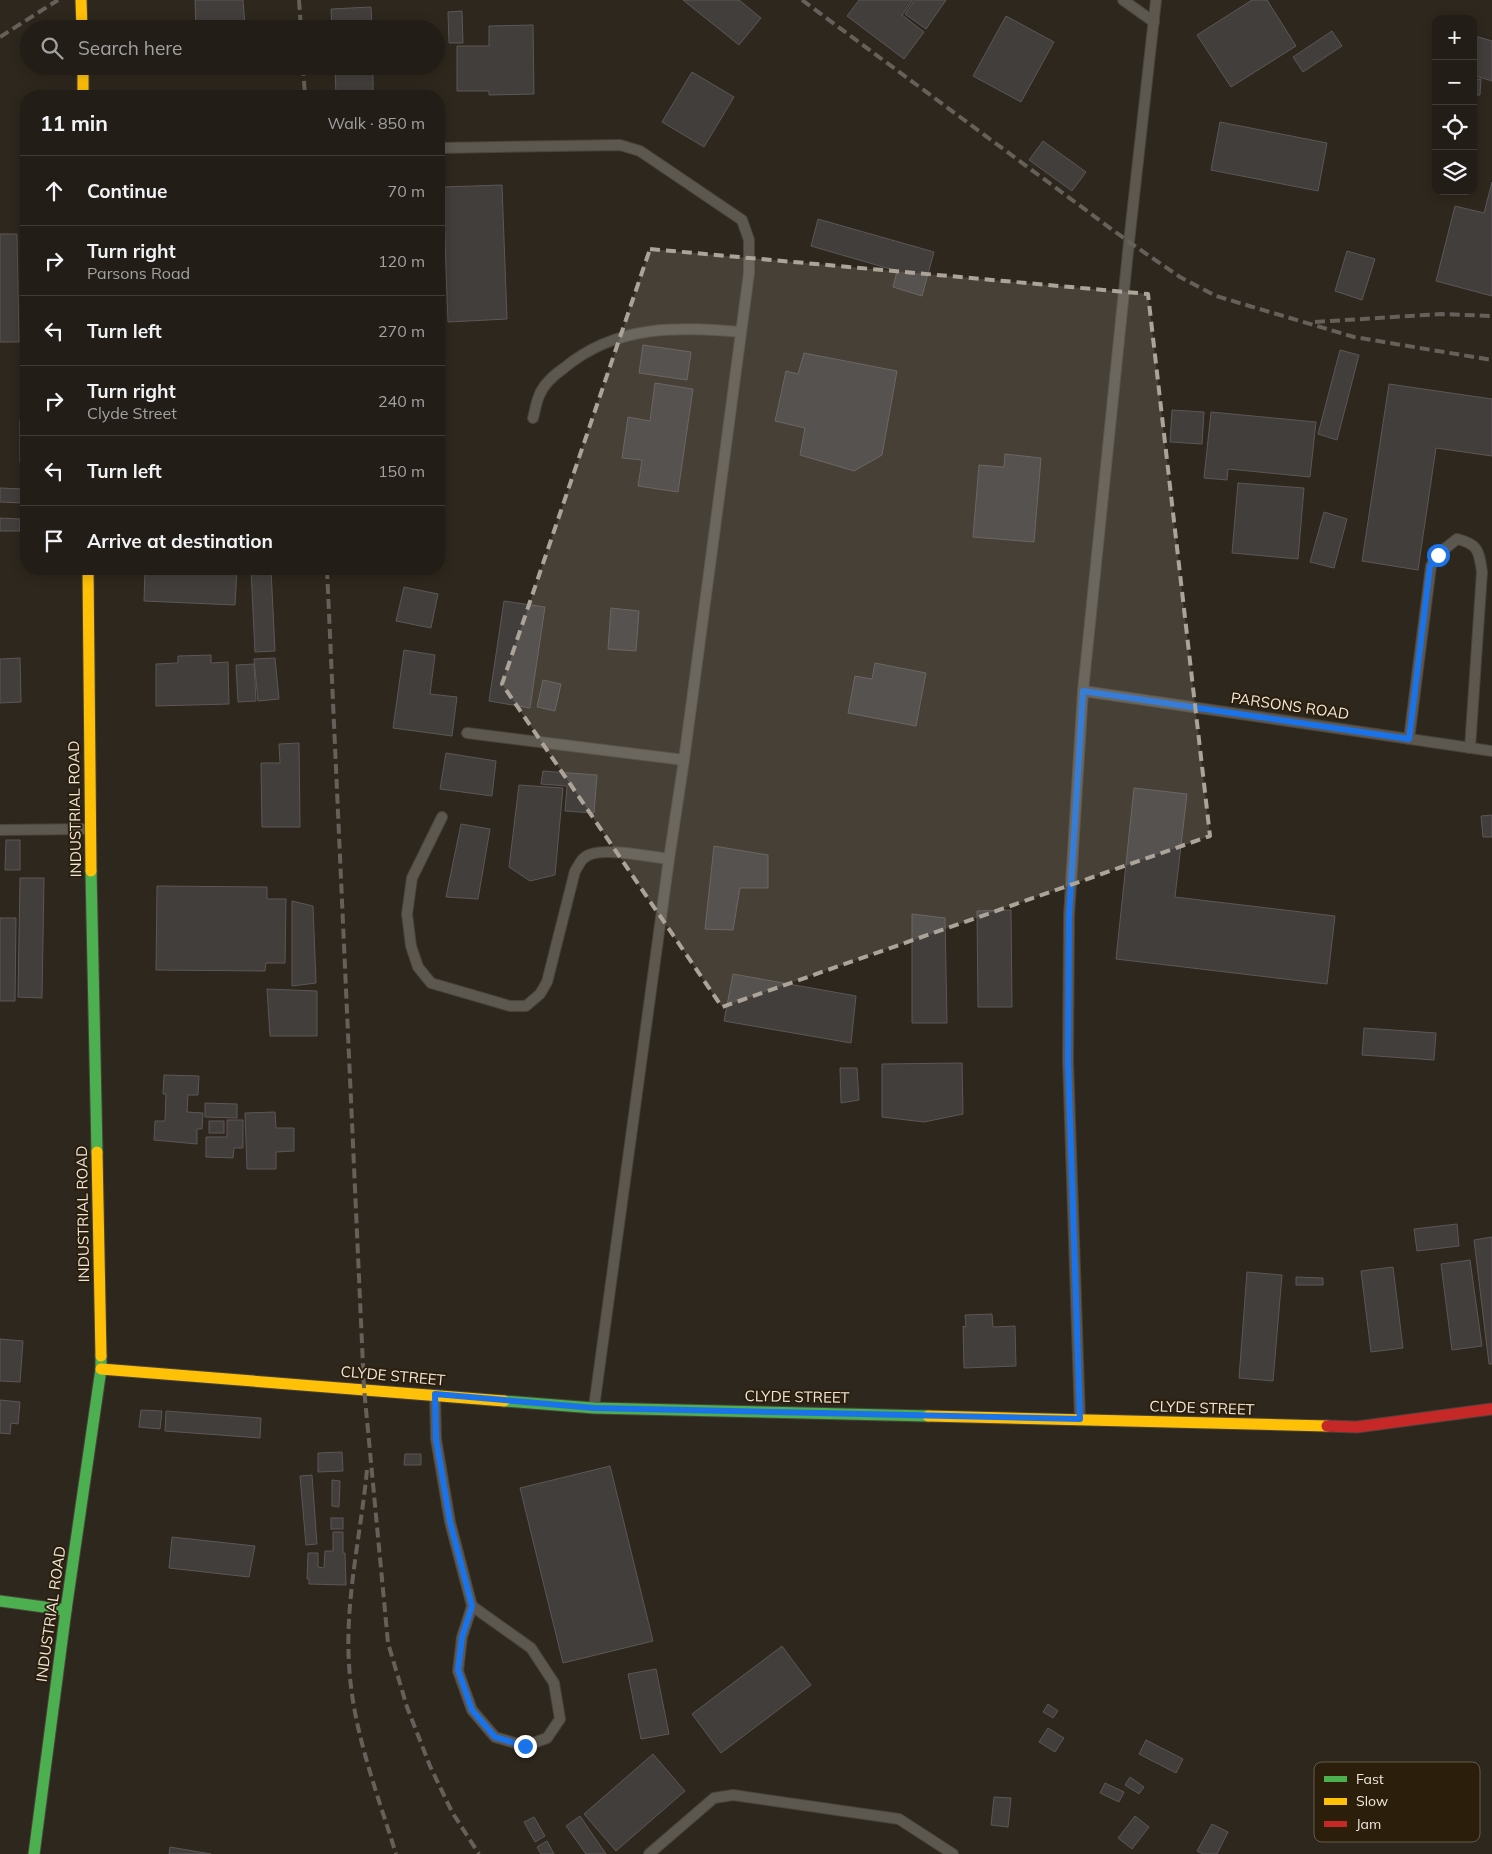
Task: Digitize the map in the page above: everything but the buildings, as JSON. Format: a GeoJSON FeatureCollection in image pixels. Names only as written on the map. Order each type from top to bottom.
{"type":"FeatureCollection","features":[{"type":"Feature","properties":{"kind":"street"},"geometry":{"type":"LineString","coordinates":[[81,0],[82,20]]}},
{"type":"Feature","properties":{"kind":"street"},"geometry":{"type":"LineString","coordinates":[[83,75],[83,90]]}},
{"type":"Feature","properties":{"kind":"street","name":"INDUSTRIAL ROAD"},"geometry":{"type":"LineString","coordinates":[[34,1854],[66,1610],[101,1369],[90,829],[88,575]]}},
{"type":"Feature","properties":{"kind":"street","name":"CLYDE STREET"},"geometry":{"type":"LineString","coordinates":[[101,1369],[594,1408],[1357,1427],[1492,1409]]}},
{"type":"Feature","properties":{"kind":"street"},"geometry":{"type":"LineString","coordinates":[[0,1601],[66,1610]]}},
{"type":"Feature","properties":{"kind":"lane"},"geometry":{"type":"LineString","coordinates":[[1123,0],[1154,22]]}},
{"type":"Feature","properties":{"kind":"lane"},"geometry":{"type":"LineString","coordinates":[[1080,1419],[1068,1060],[1068,935],[1083,691],[1156,0]]}},
{"type":"Feature","properties":{"kind":"lane"},"geometry":{"type":"LineString","coordinates":[[445,148],[620,145],[640,151],[742,220],[749,240],[749,273],[594,1408]]}},
{"type":"Feature","properties":{"kind":"lane"},"geometry":{"type":"LineString","coordinates":[[532,418],[539,394],[552,377],[575,358],[605,342],[639,333],[669,330],[699,329],[741,332]]}},
{"type":"Feature","properties":{"kind":"lane"},"geometry":{"type":"LineString","coordinates":[[1409,739],[1430,566],[1438,555],[1458,539],[1470,542],[1479,552],[1482,572],[1470,748]]}},
{"type":"Feature","properties":{"kind":"lane","name":"PARSONS ROAD"},"geometry":{"type":"LineString","coordinates":[[1083,691],[1492,751]]}},
{"type":"Feature","properties":{"kind":"lane"},"geometry":{"type":"LineString","coordinates":[[467,733],[684,760]]}},
{"type":"Feature","properties":{"kind":"lane"},"geometry":{"type":"LineString","coordinates":[[442,817],[412,878],[408,914],[411,946],[418,967],[431,983],[510,1006],[526,1006],[540,994],[547,982],[576,871],[584,857],[595,852],[614,852],[669,859]]}},
{"type":"Feature","properties":{"kind":"lane"},"geometry":{"type":"LineString","coordinates":[[0,830],[90,829]]}},
{"type":"Feature","properties":{"kind":"lane"},"geometry":{"type":"LineString","coordinates":[[435,1394],[436,1439],[450,1522],[472,1606],[462,1637],[458,1670],[472,1710],[495,1737],[525,1746],[546,1738],[560,1719],[554,1683],[531,1648],[472,1606]]}},
{"type":"Feature","properties":{"kind":"lane"},"geometry":{"type":"LineString","coordinates":[[648,1854],[714,1798],[733,1795],[899,1819],[953,1854]]}},
{"type":"Feature","properties":{"kind":"highlighted area"},"geometry":{"type":"Polygon","coordinates":[[[650,249],[1148,294],[1210,836],[722,1007],[502,684],[650,249]]]}},
{"type":"Feature","properties":{"kind":"railway"},"geometry":{"type":"LineString","coordinates":[[27,20],[58,0]]}},
{"type":"Feature","properties":{"kind":"railway"},"geometry":{"type":"LineString","coordinates":[[299,0],[300,20]]}},
{"type":"Feature","properties":{"kind":"railway"},"geometry":{"type":"LineString","coordinates":[[802,0],[1129,242],[1180,277],[1216,296],[1354,337],[1492,360]]}},
{"type":"Feature","properties":{"kind":"railway"},"geometry":{"type":"LineString","coordinates":[[0,37],[20,24]]}},
{"type":"Feature","properties":{"kind":"railway"},"geometry":{"type":"LineString","coordinates":[[304,75],[305,90]]}},
{"type":"Feature","properties":{"kind":"railway"},"geometry":{"type":"LineString","coordinates":[[1315,322],[1441,314],[1492,316]]}},
{"type":"Feature","properties":{"kind":"railway"},"geometry":{"type":"LineString","coordinates":[[327,575],[364,1388],[388,1643],[407,1707],[430,1766],[452,1812],[479,1854]]}},
{"type":"Feature","properties":{"kind":"railway"},"geometry":{"type":"LineString","coordinates":[[367,1470],[351,1591],[348,1639],[349,1663],[351,1688],[360,1736],[396,1854]]}},
{"type":"Feature","properties":{"kind":"traffic: fast"},"geometry":{"type":"LineString","coordinates":[[91,871],[97,1152]]}},
{"type":"Feature","properties":{"kind":"traffic: fast"},"geometry":{"type":"LineString","coordinates":[[34,1854],[66,1610],[101,1369],[101,1356]]}},
{"type":"Feature","properties":{"kind":"traffic: fast"},"geometry":{"type":"LineString","coordinates":[[504,1401],[594,1408],[928,1416]]}},
{"type":"Feature","properties":{"kind":"traffic: fast"},"geometry":{"type":"LineString","coordinates":[[0,1601],[66,1610]]}},
{"type":"Feature","properties":{"kind":"traffic: slow"},"geometry":{"type":"LineString","coordinates":[[81,0],[82,20]]}},
{"type":"Feature","properties":{"kind":"traffic: slow"},"geometry":{"type":"LineString","coordinates":[[83,75],[83,90]]}},
{"type":"Feature","properties":{"kind":"traffic: slow"},"geometry":{"type":"LineString","coordinates":[[88,575],[91,871]]}},
{"type":"Feature","properties":{"kind":"traffic: slow"},"geometry":{"type":"LineString","coordinates":[[97,1152],[101,1356]]}},
{"type":"Feature","properties":{"kind":"traffic: slow"},"geometry":{"type":"LineString","coordinates":[[101,1369],[504,1401]]}},
{"type":"Feature","properties":{"kind":"traffic: slow"},"geometry":{"type":"LineString","coordinates":[[928,1416],[1327,1426]]}},
{"type":"Feature","properties":{"kind":"traffic: jam"},"geometry":{"type":"LineString","coordinates":[[1327,1426],[1357,1427],[1492,1409]]}},
{"type":"Feature","properties":{"kind":"route"},"geometry":{"type":"LineString","coordinates":[[525,1746],[495,1737],[472,1710],[458,1670],[462,1637],[472,1606],[450,1522],[436,1439],[435,1394],[594,1408],[1080,1419],[1068,1060],[1069,916],[1083,691],[1409,739],[1430,566],[1438,555]]}}]}
